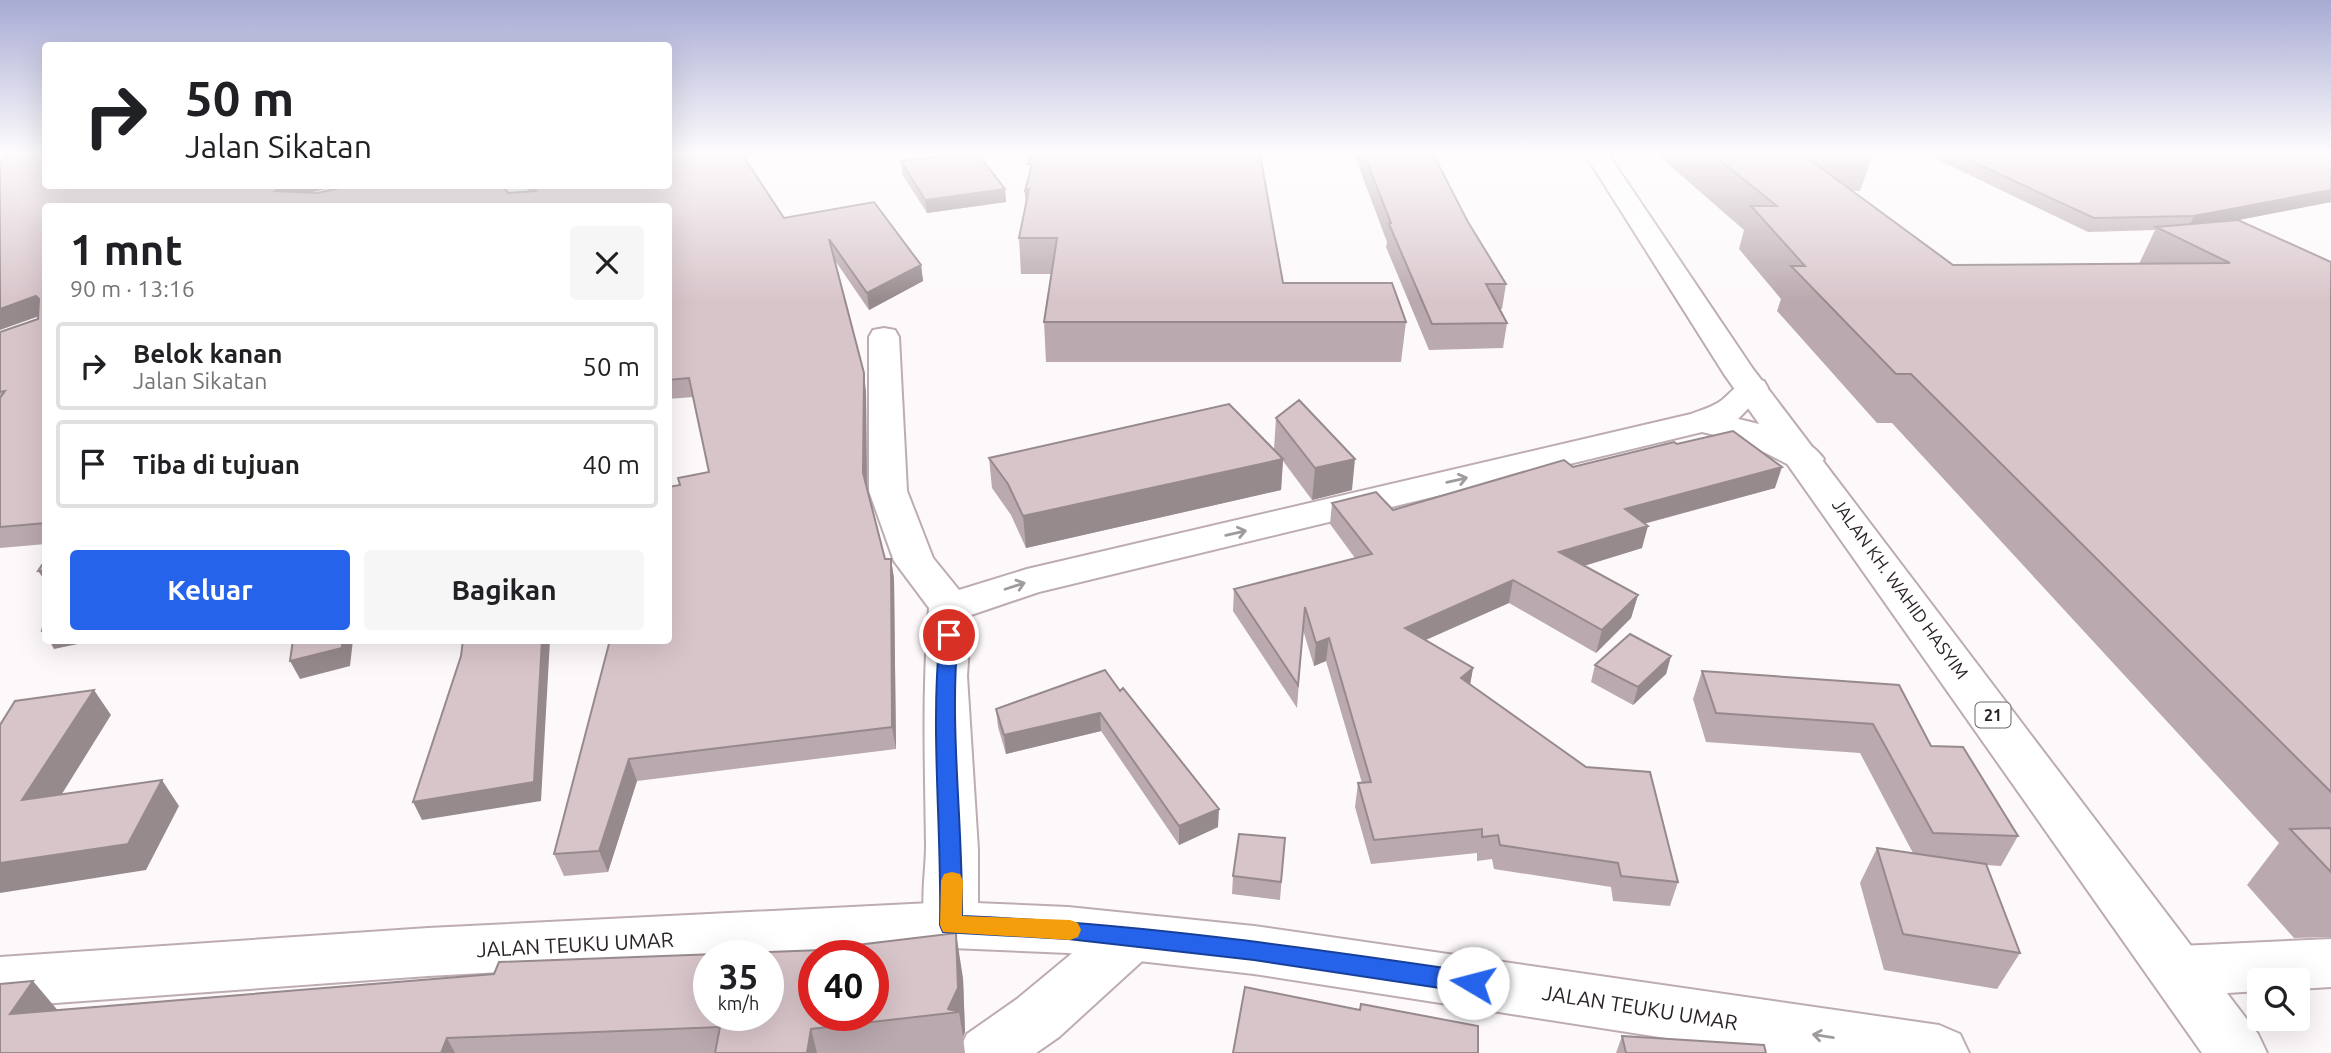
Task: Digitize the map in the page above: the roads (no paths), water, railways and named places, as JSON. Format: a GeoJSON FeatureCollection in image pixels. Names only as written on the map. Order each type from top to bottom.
{"type":"FeatureCollection","features":[{"type":"Feature","properties":{"kind":"main road","name":"JALAN KH. WAHID HASYIM"},"geometry":{"type":"LineString","coordinates":[[1630,203],[1752,388],[2238,1053]]}},
{"type":"Feature","properties":{"kind":"main road"},"geometry":{"type":"LineString","coordinates":[[884,337],[888,491],[914,561],[950,607],[945,676],[952,850],[951,925]]}},
{"type":"Feature","properties":{"kind":"main road"},"geometry":{"type":"LineString","coordinates":[[950,607],[1027,582],[1702,422],[1732,409],[1752,388]]}},
{"type":"Feature","properties":{"kind":"main road"},"geometry":{"type":"LineString","coordinates":[[1702,422],[1750,431],[1776,442],[1806,460]]}},
{"type":"Feature","properties":{"kind":"main road","name":"JALAN TEUKU UMAR"},"geometry":{"type":"LineString","coordinates":[[0,982],[428,953],[951,925],[1068,930],[1254,950],[1939,1053]]}},
{"type":"Feature","properties":{"kind":"main road"},"geometry":{"type":"LineString","coordinates":[[988,1053],[1038,1018],[1131,937]]}},
{"type":"Feature","properties":{"kind":"main road"},"geometry":{"type":"LineString","coordinates":[[2180,971],[2331,963]]}}]}
